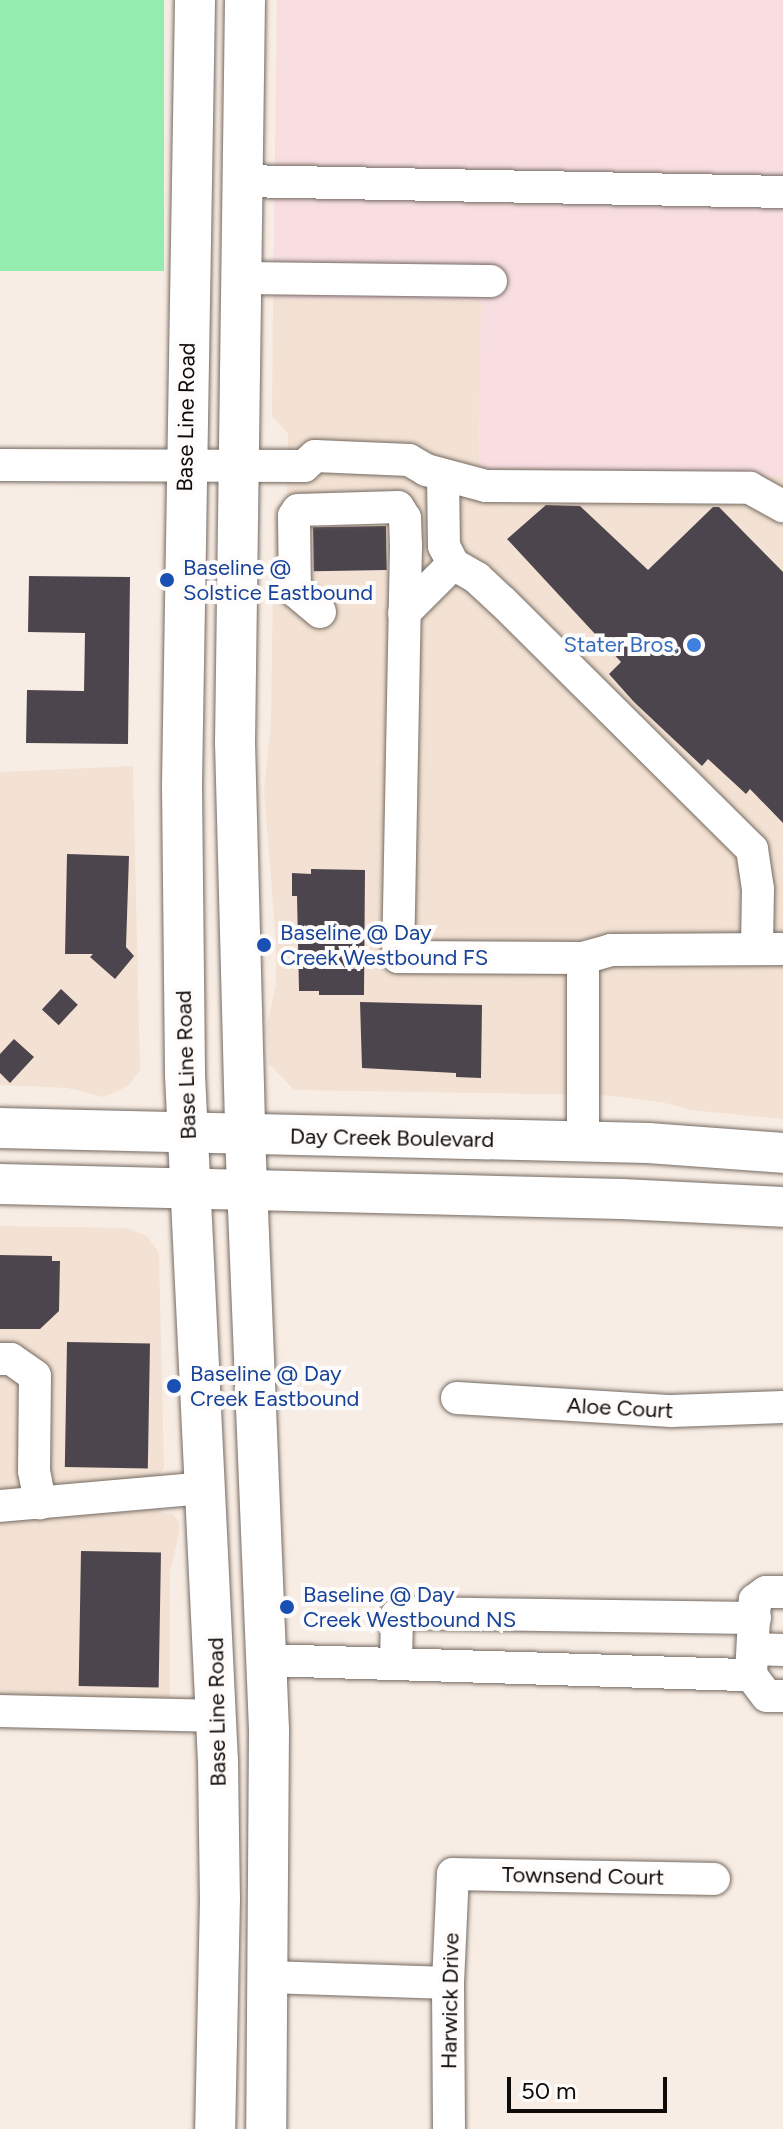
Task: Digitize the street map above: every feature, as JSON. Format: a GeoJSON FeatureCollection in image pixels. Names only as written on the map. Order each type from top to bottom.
{"type":"FeatureCollection","features":[{"type":"Feature","properties":{"kind":"main road","name":"Base Line Road"},"geometry":{"type":"LineString","coordinates":[[195,0],[182,786],[188,1133],[217,1716],[220,1898],[215,2129]]}},
{"type":"Feature","properties":{"kind":"main road"},"geometry":{"type":"LineString","coordinates":[[245,0],[235,742],[245,1135],[266,1660],[269,1929],[266,2129]]}},
{"type":"Feature","properties":{"kind":"main road","name":"Day Creek Boulevard"},"geometry":{"type":"LineString","coordinates":[[0,1128],[583,1142],[783,1153]]}},
{"type":"Feature","properties":{"kind":"main road"},"geometry":{"type":"LineString","coordinates":[[0,1184],[622,1199],[783,1207]]}},
{"type":"Feature","properties":{"kind":"main road"},"geometry":{"type":"LineString","coordinates":[[217,1716],[243,1731],[243,1864],[269,1929]]}},
{"type":"Feature","properties":{"kind":"street"},"geometry":{"type":"LineString","coordinates":[[242,181],[783,192]]}},
{"type":"Feature","properties":{"kind":"street"},"geometry":{"type":"LineString","coordinates":[[240,278],[491,281]]}},
{"type":"Feature","properties":{"kind":"street"},"geometry":{"type":"LineString","coordinates":[[0,465],[185,463],[304,466],[314,477],[409,480],[434,472],[486,486],[750,488],[783,506]]}},
{"type":"Feature","properties":{"kind":"street"},"geometry":{"type":"LineString","coordinates":[[320,612],[295,591],[294,516],[298,510],[398,507],[405,518],[398,957],[583,958],[611,950],[770,949],[752,849],[503,602],[477,578],[453,564],[444,546],[434,472]]}},
{"type":"Feature","properties":{"kind":"street"},"geometry":{"type":"LineString","coordinates":[[404,613],[453,564]]}},
{"type":"Feature","properties":{"kind":"street"},"geometry":{"type":"LineString","coordinates":[[583,958],[583,1142]]}},
{"type":"Feature","properties":{"kind":"street"},"geometry":{"type":"LineString","coordinates":[[0,1359],[11,1359],[35,1376],[34,1471],[40,1503]]}},
{"type":"Feature","properties":{"kind":"street","name":"Aloe Court"},"geometry":{"type":"LineString","coordinates":[[457,1398],[656,1411],[783,1407]]}},
{"type":"Feature","properties":{"kind":"street"},"geometry":{"type":"LineString","coordinates":[[0,1506],[205,1488]]}},
{"type":"Feature","properties":{"kind":"street"},"geometry":{"type":"LineString","coordinates":[[783,1592],[766,1592],[755,1600],[767,1696],[783,1696]]}},
{"type":"Feature","properties":{"kind":"street"},"geometry":{"type":"LineString","coordinates":[[396,1664],[397,1615],[402,1613],[760,1648]]}},
{"type":"Feature","properties":{"kind":"street"},"geometry":{"type":"LineString","coordinates":[[266,1660],[396,1664],[760,1648]]}},
{"type":"Feature","properties":{"kind":"street"},"geometry":{"type":"LineString","coordinates":[[0,1711],[217,1716]]}},
{"type":"Feature","properties":{"kind":"street","name":"Townsend Court"},"geometry":{"type":"LineString","coordinates":[[453,1874],[714,1879]]}},
{"type":"Feature","properties":{"kind":"street","name":"Harwick Drive"},"geometry":{"type":"LineString","coordinates":[[449,2129],[448,1983],[453,1874]]}},
{"type":"Feature","properties":{"kind":"street"},"geometry":{"type":"LineString","coordinates":[[269,1977],[448,1983]]}},
{"type":"Feature","properties":{"kind":"shaded area"},"geometry":{"type":"Polygon","coordinates":[[[277,0],[783,0],[783,477],[479,471],[481,301],[273,299],[277,0]]]}},
{"type":"Feature","properties":{"kind":"shaded area"},"geometry":{"type":"Polygon","coordinates":[[[273,299],[481,301],[479,471],[783,477],[783,1119],[690,1110],[661,1102],[602,1095],[294,1090],[269,1064],[267,1025],[276,984],[276,942],[264,791],[271,720],[274,508],[287,500],[288,434],[272,416],[273,299]]]}},
{"type":"Feature","properties":{"kind":"shaded area"},"geometry":{"type":"Polygon","coordinates":[[[133,766],[140,1070],[128,1086],[104,1097],[67,1088],[0,1085],[0,772],[133,766]]]}},
{"type":"Feature","properties":{"kind":"shaded area"},"geometry":{"type":"Polygon","coordinates":[[[0,1226],[127,1228],[147,1236],[159,1253],[164,1468],[160,1473],[161,1513],[173,1514],[179,1522],[170,1572],[170,1730],[0,1726],[0,1226]]]}},
{"type":"Feature","properties":{"kind":"green space"},"geometry":{"type":"Polygon","coordinates":[[[0,0],[164,0],[164,271],[0,271],[0,0]]]}},
{"type":"Feature","properties":{"kind":"building","name":"Stater Bros."},"geometry":{"type":"Polygon","coordinates":[[[546,505],[580,506],[648,570],[713,507],[719,507],[783,572],[783,823],[750,789],[746,794],[708,759],[702,766],[634,702],[609,674],[621,662],[507,539],[546,505]]]}},
{"type":"Feature","properties":{"kind":"building"},"geometry":{"type":"Polygon","coordinates":[[[386,526],[387,570],[314,571],[313,527],[386,526]]]}},
{"type":"Feature","properties":{"kind":"building"},"geometry":{"type":"Polygon","coordinates":[[[29,576],[130,577],[128,744],[26,743],[27,690],[84,691],[85,633],[28,632],[29,576]]]}},
{"type":"Feature","properties":{"kind":"building"},"geometry":{"type":"Polygon","coordinates":[[[67,854],[129,856],[126,947],[134,956],[115,979],[90,957],[93,954],[65,954],[67,854]]]}},
{"type":"Feature","properties":{"kind":"building"},"geometry":{"type":"Polygon","coordinates":[[[311,869],[365,870],[364,995],[319,995],[319,991],[299,991],[297,896],[292,896],[292,873],[311,874],[311,869]]]}},
{"type":"Feature","properties":{"kind":"building"},"geometry":{"type":"Polygon","coordinates":[[[61,989],[78,1005],[59,1025],[42,1009],[61,989]]]}},
{"type":"Feature","properties":{"kind":"building"},"geometry":{"type":"Polygon","coordinates":[[[360,1002],[482,1005],[481,1078],[456,1077],[456,1073],[362,1068],[360,1002]]]}},
{"type":"Feature","properties":{"kind":"building"},"geometry":{"type":"Polygon","coordinates":[[[14,1039],[34,1057],[10,1083],[0,1073],[0,1054],[14,1039]]]}},
{"type":"Feature","properties":{"kind":"building"},"geometry":{"type":"Polygon","coordinates":[[[0,1255],[52,1256],[52,1261],[60,1261],[59,1311],[40,1329],[0,1329],[0,1255]]]}},
{"type":"Feature","properties":{"kind":"building"},"geometry":{"type":"Polygon","coordinates":[[[67,1342],[150,1343],[148,1468],[65,1467],[67,1342]]]}},
{"type":"Feature","properties":{"kind":"building"},"geometry":{"type":"Polygon","coordinates":[[[81,1551],[161,1552],[159,1687],[79,1686],[81,1551]]]}},
{"type":"Feature","properties":{"kind":"place","name":"Baseline @ Solstice Eastbound"},"geometry":{"type":"Point","coordinates":[167,580]}},
{"type":"Feature","properties":{"kind":"place","name":"Stater Bros."},"geometry":{"type":"Point","coordinates":[694,645]}},
{"type":"Feature","properties":{"kind":"place","name":"Baseline @ Day Creek Westbound FS"},"geometry":{"type":"Point","coordinates":[264,945]}},
{"type":"Feature","properties":{"kind":"place","name":"Baseline @ Day Creek Eastbound"},"geometry":{"type":"Point","coordinates":[174,1386]}},
{"type":"Feature","properties":{"kind":"place","name":"Baseline @ Day Creek Westbound NS"},"geometry":{"type":"Point","coordinates":[287,1607]}}]}
